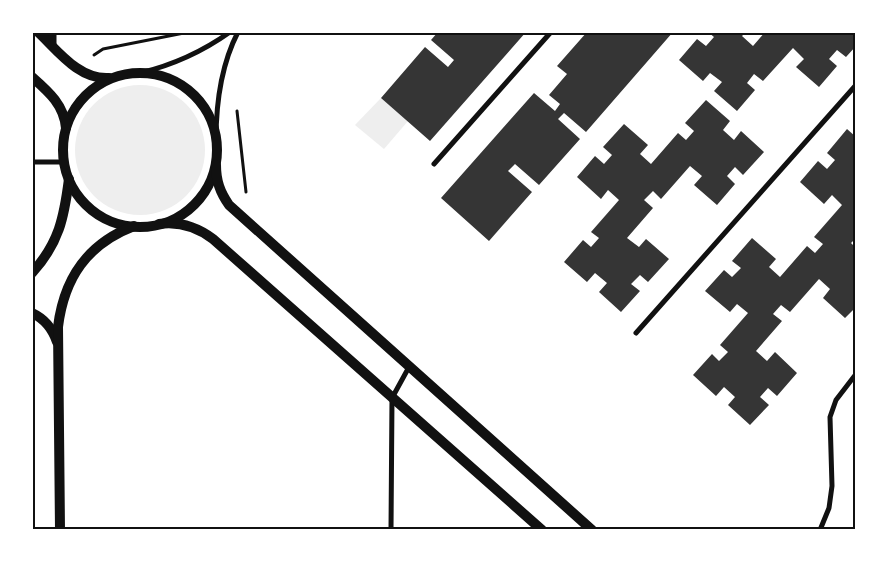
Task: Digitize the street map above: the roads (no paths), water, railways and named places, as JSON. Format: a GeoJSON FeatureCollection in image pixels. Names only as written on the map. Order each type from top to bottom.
{"type":"FeatureCollection","features":[{"type":"Feature","properties":{"kind":"main road"},"geometry":{"type":"LineString","coordinates":[[38,32],[80,71],[93,77],[101,79],[140,72],[164,76],[186,88],[195,96],[209,116],[216,140],[216,173],[220,190],[229,205],[592,530]]}},
{"type":"Feature","properties":{"kind":"main road"},"geometry":{"type":"LineString","coordinates":[[32,77],[55,98],[64,116],[66,129]]}},
{"type":"Feature","properties":{"kind":"main road"},"geometry":{"type":"LineString","coordinates":[[115,77],[104,82],[84,97],[70,118],[66,129],[64,162],[69,178],[81,199],[90,208],[110,221],[134,226],[184,224],[214,239],[542,530]]}},
{"type":"Feature","properties":{"kind":"main road"},"geometry":{"type":"LineString","coordinates":[[159,224],[171,220],[191,207],[207,187],[216,165]]}},
{"type":"Feature","properties":{"kind":"main road"},"geometry":{"type":"LineString","coordinates":[[32,273],[46,255],[60,228],[65,211],[69,178]]}},
{"type":"Feature","properties":{"kind":"main road"},"geometry":{"type":"LineString","coordinates":[[60,530],[58,327],[61,305],[74,274],[96,248],[114,235],[134,226]]}},
{"type":"Feature","properties":{"kind":"main road"},"geometry":{"type":"LineString","coordinates":[[32,314],[44,321],[50,328],[58,346]]}},
{"type":"Feature","properties":{"kind":"street"},"geometry":{"type":"LineString","coordinates":[[52,32],[52,45]]}},
{"type":"Feature","properties":{"kind":"street"},"geometry":{"type":"LineString","coordinates":[[140,72],[188,57],[207,48],[230,32]]}},
{"type":"Feature","properties":{"kind":"street"},"geometry":{"type":"LineString","coordinates":[[216,140],[219,94],[226,65],[238,32]]}},
{"type":"Feature","properties":{"kind":"street"},"geometry":{"type":"LineString","coordinates":[[434,164],[551,32]]}},
{"type":"Feature","properties":{"kind":"street"},"geometry":{"type":"LineString","coordinates":[[636,333],[856,85]]}},
{"type":"Feature","properties":{"kind":"street"},"geometry":{"type":"LineString","coordinates":[[32,162],[64,162]]}},
{"type":"Feature","properties":{"kind":"street"},"geometry":{"type":"LineString","coordinates":[[391,530],[392,398],[409,367]]}},
{"type":"Feature","properties":{"kind":"street"},"geometry":{"type":"LineString","coordinates":[[820,530],[829,508],[832,486],[830,417],[836,400],[845,385],[856,374]]}}]}
